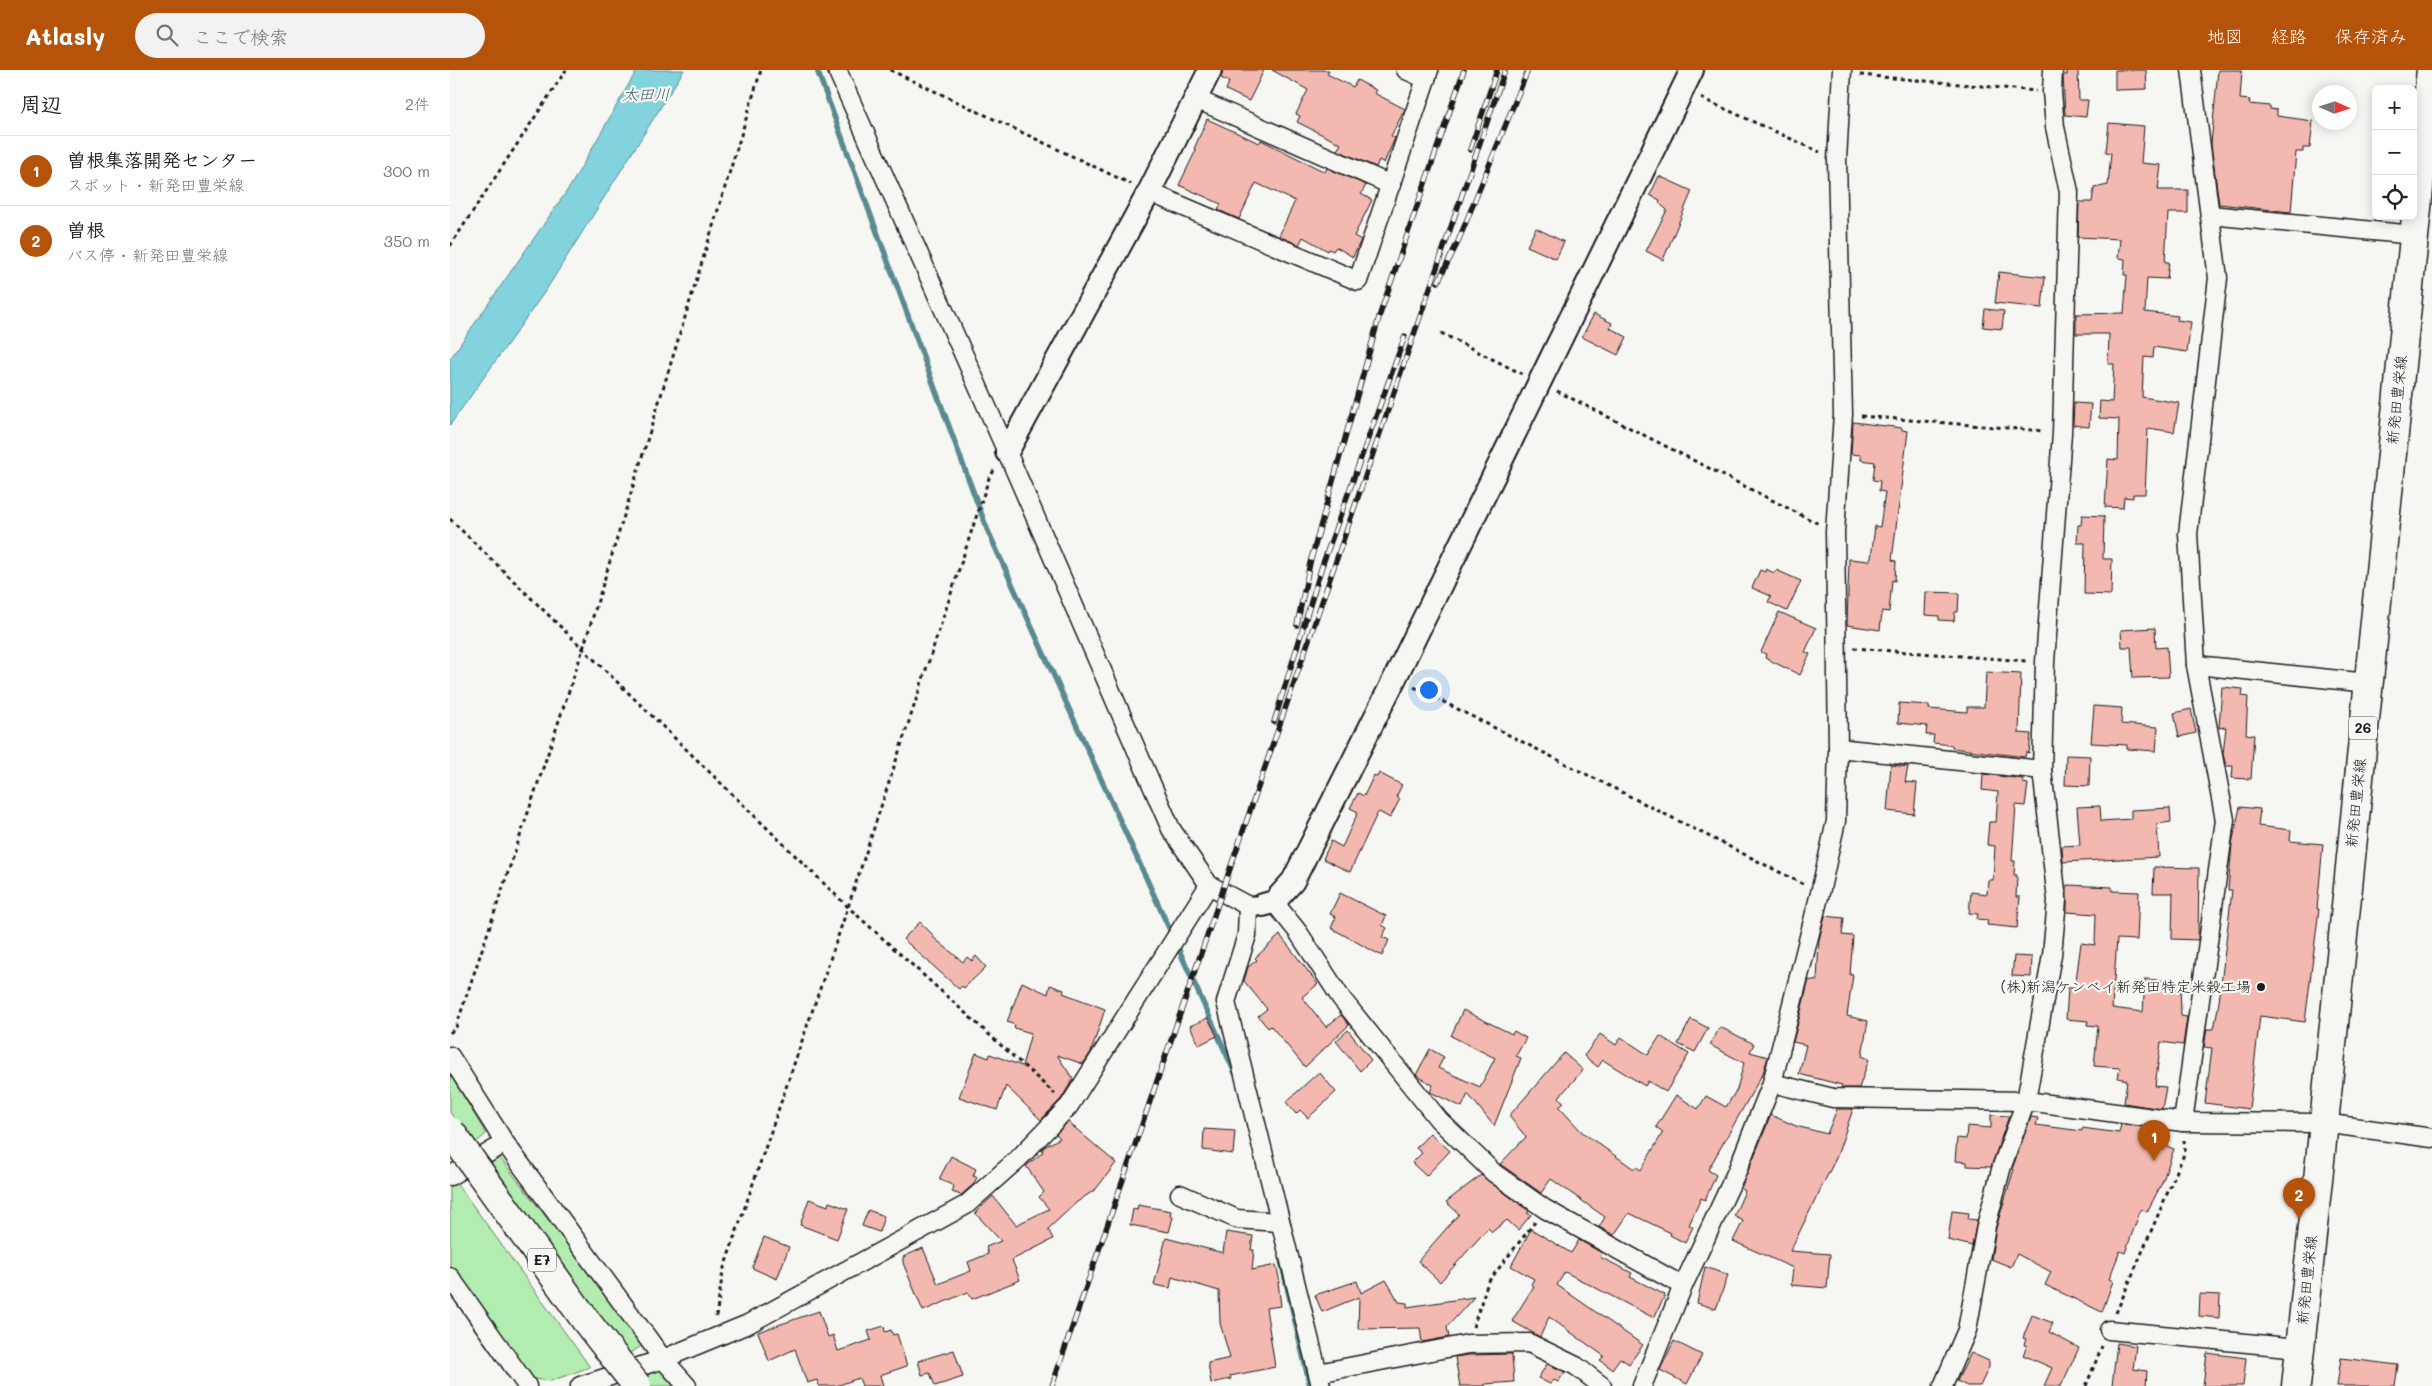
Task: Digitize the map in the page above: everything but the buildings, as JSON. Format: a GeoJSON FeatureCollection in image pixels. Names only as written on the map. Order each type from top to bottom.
{"type":"FeatureCollection","features":[{"type":"Feature","properties":{"kind":"main road","name":"新発田豊栄線"},"geometry":{"type":"LineString","coordinates":[[2296,1386],[2431,70]]}},
{"type":"Feature","properties":{"kind":"main road","name":"E7"},"geometry":{"type":"LineString","coordinates":[[450,1131],[586,1321],[637,1386]]}},
{"type":"Feature","properties":{"kind":"main road","name":"E7"},"geometry":{"type":"LineString","coordinates":[[450,1156],[569,1325],[618,1386]]}},
{"type":"Feature","properties":{"kind":"street"},"geometry":{"type":"LineString","coordinates":[[837,70],[1007,452],[1171,829],[1209,885],[1262,904],[1298,932],[1341,998],[1439,1120],[1494,1173],[1545,1209],[1683,1286]]}},
{"type":"Feature","properties":{"kind":"street"},"geometry":{"type":"LineString","coordinates":[[1007,452],[1149,192],[1210,70]]}},
{"type":"Feature","properties":{"kind":"street"},"geometry":{"type":"LineString","coordinates":[[1149,192],[1358,281],[1428,74],[1406,70]]}},
{"type":"Feature","properties":{"kind":"street"},"geometry":{"type":"LineString","coordinates":[[1943,1386],[1967,1330],[1986,1226],[2002,1166],[2026,1101],[2052,955],[2057,900],[2042,770],[2045,662],[2062,433],[2069,192],[2055,127],[2052,92],[2053,70]]}},
{"type":"Feature","properties":{"kind":"street"},"geometry":{"type":"LineString","coordinates":[[2183,1122],[2225,820],[2196,666],[2188,534],[2218,278],[2191,70]]}},
{"type":"Feature","properties":{"kind":"street"},"geometry":{"type":"LineString","coordinates":[[1649,1383],[1683,1286],[1737,1171],[1772,1083],[1820,893],[1836,821],[1838,748],[1835,532],[1843,414],[1837,160],[1842,71]]}},
{"type":"Feature","properties":{"kind":"street"},"geometry":{"type":"LineString","coordinates":[[1602,1386],[1576,1366],[1529,1343],[1468,1344],[1319,1380],[1278,1222],[1226,1002],[1247,935],[1262,904],[1293,881],[1395,678],[1688,80]]}},
{"type":"Feature","properties":{"kind":"street"},"geometry":{"type":"LineString","coordinates":[[1196,99],[1391,185]]}},
{"type":"Feature","properties":{"kind":"street"},"geometry":{"type":"LineString","coordinates":[[2210,215],[2414,235]]}},
{"type":"Feature","properties":{"kind":"street"},"geometry":{"type":"LineString","coordinates":[[2196,666],[2368,683]]}},
{"type":"Feature","properties":{"kind":"street"},"geometry":{"type":"LineString","coordinates":[[1838,748],[2042,770]]}},
{"type":"Feature","properties":{"kind":"street"},"geometry":{"type":"LineString","coordinates":[[580,1386],[663,1359],[713,1340],[757,1320],[966,1205],[1019,1158],[1069,1106],[1209,885]]}},
{"type":"Feature","properties":{"kind":"street"},"geometry":{"type":"LineString","coordinates":[[450,1056],[505,1143],[663,1359],[687,1386]]}},
{"type":"Feature","properties":{"kind":"street"},"geometry":{"type":"LineString","coordinates":[[1772,1083],[1833,1098],[2026,1101],[2183,1122],[2324,1123],[2432,1138]]}},
{"type":"Feature","properties":{"kind":"street"},"geometry":{"type":"LineString","coordinates":[[450,1176],[505,1143]]}},
{"type":"Feature","properties":{"kind":"street"},"geometry":{"type":"LineString","coordinates":[[1180,1194],[1237,1219],[1278,1222]]}},
{"type":"Feature","properties":{"kind":"street"},"geometry":{"type":"LineString","coordinates":[[450,1278],[527,1386]]}},
{"type":"Feature","properties":{"kind":"street"},"geometry":{"type":"LineString","coordinates":[[2109,1330],[2300,1348]]}},
{"type":"Feature","properties":{"kind":"path"},"geometry":{"type":"LineString","coordinates":[[450,246],[566,70]]}},
{"type":"Feature","properties":{"kind":"path"},"geometry":{"type":"LineString","coordinates":[[450,1033],[456,1027],[583,648],[762,70]]}},
{"type":"Feature","properties":{"kind":"path"},"geometry":{"type":"LineString","coordinates":[[890,70],[1149,192]]}},
{"type":"Feature","properties":{"kind":"path"},"geometry":{"type":"LineString","coordinates":[[1842,71],[2052,92]]}},
{"type":"Feature","properties":{"kind":"path"},"geometry":{"type":"LineString","coordinates":[[1688,80],[1837,160]]}},
{"type":"Feature","properties":{"kind":"path"},"geometry":{"type":"LineString","coordinates":[[1440,333],[1835,532]]}},
{"type":"Feature","properties":{"kind":"path"},"geometry":{"type":"LineString","coordinates":[[1843,414],[2062,433]]}},
{"type":"Feature","properties":{"kind":"path"},"geometry":{"type":"LineString","coordinates":[[713,1340],[724,1271],[848,907],[989,478],[1007,452]]}},
{"type":"Feature","properties":{"kind":"path"},"geometry":{"type":"LineString","coordinates":[[450,519],[848,907],[1069,1106]]}},
{"type":"Feature","properties":{"kind":"path"},"geometry":{"type":"LineString","coordinates":[[1836,647],[2045,662]]}},
{"type":"Feature","properties":{"kind":"path"},"geometry":{"type":"LineString","coordinates":[[1395,678],[1820,893]]}},
{"type":"Feature","properties":{"kind":"path"},"geometry":{"type":"LineString","coordinates":[[2086,1386],[2184,1152],[2183,1122]]}},
{"type":"Feature","properties":{"kind":"path"},"geometry":{"type":"LineString","coordinates":[[1468,1344],[1488,1282],[1545,1209]]}},
{"type":"Feature","properties":{"kind":"green space"},"geometry":{"type":"Polygon","coordinates":[[[450,1073],[486,1134],[472,1146],[450,1112],[450,1073]]]}},
{"type":"Feature","properties":{"kind":"green space"},"geometry":{"type":"Polygon","coordinates":[[[497,1154],[645,1344],[623,1357],[481,1163],[497,1154]]]}},
{"type":"Feature","properties":{"kind":"green space"},"geometry":{"type":"Polygon","coordinates":[[[453,1178],[590,1367],[551,1381],[534,1379],[450,1267],[450,1181],[453,1178]]]}},
{"type":"Feature","properties":{"kind":"green space"},"geometry":{"type":"Polygon","coordinates":[[[662,1366],[681,1386],[647,1386],[636,1373],[662,1366]]]}},
{"type":"Feature","properties":{"kind":"water","name":"太田川"},"geometry":{"type":"Polygon","coordinates":[[[637,70],[684,70],[546,290],[450,425],[450,359],[571,185],[637,70]]]}},
{"type":"Feature","properties":{"kind":"waterway"},"geometry":{"type":"LineString","coordinates":[[817,70],[987,529],[1236,1075]]}},
{"type":"Feature","properties":{"kind":"waterway"},"geometry":{"type":"LineString","coordinates":[[1281,1261],[1310,1386]]}},
{"type":"Feature","properties":{"kind":"railway"},"geometry":{"type":"LineString","coordinates":[[1297,625],[1310,563],[1380,314],[1464,70]]}},
{"type":"Feature","properties":{"kind":"railway"},"geometry":{"type":"LineString","coordinates":[[1470,150],[1497,70]]}},
{"type":"Feature","properties":{"kind":"railway"},"geometry":{"type":"LineString","coordinates":[[1052,1386],[1505,70]]}},
{"type":"Feature","properties":{"kind":"railway"},"geometry":{"type":"LineString","coordinates":[[1438,282],[1457,244],[1528,70]]}},
{"type":"Feature","properties":{"kind":"railway"},"geometry":{"type":"LineString","coordinates":[[1274,722],[1322,566],[1405,336]]}},
{"type":"Feature","properties":{"kind":"place","name":"(株)新潟ケンベイ新発田特定米穀工場"},"geometry":{"type":"Point","coordinates":[2261,987]}},
{"type":"Feature","properties":{"kind":"place","name":"曽根集落開発センター"},"geometry":{"type":"Point","coordinates":[2154,1161]}},
{"type":"Feature","properties":{"kind":"place","name":"曽根"},"geometry":{"type":"Point","coordinates":[2299,1219]}}]}
